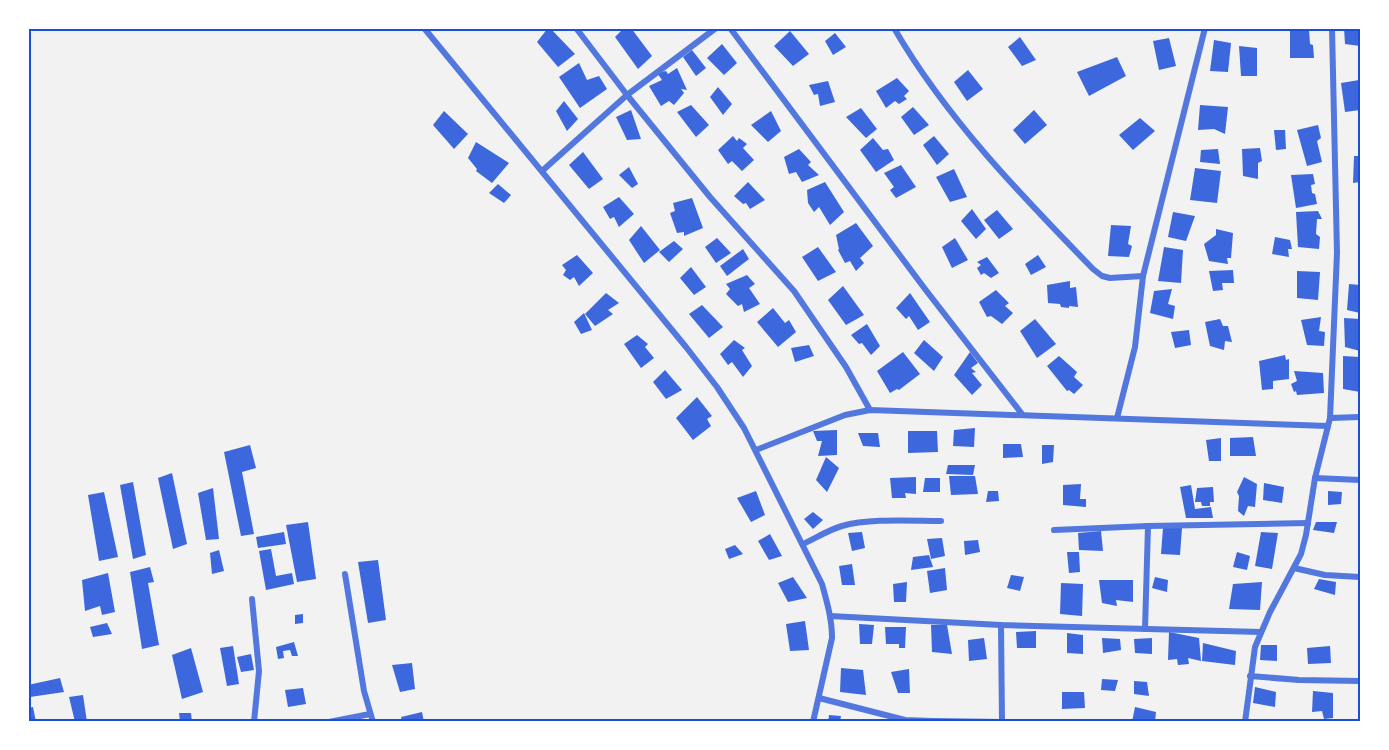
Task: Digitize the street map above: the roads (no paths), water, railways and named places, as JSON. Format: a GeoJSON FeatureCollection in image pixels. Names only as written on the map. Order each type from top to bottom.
{"type":"FeatureCollection","features":[{"type":"Feature","properties":{"kind":"street"},"geometry":{"type":"LineString","coordinates":[[424,28],[711,379],[744,428],[822,584],[831,616],[832,638],[813,722]]}},
{"type":"Feature","properties":{"kind":"street"},"geometry":{"type":"LineString","coordinates":[[576,28],[710,197],[794,291],[846,367],[870,410]]}},
{"type":"Feature","properties":{"kind":"street"},"geometry":{"type":"LineString","coordinates":[[542,171],[627,95],[716,28]]}},
{"type":"Feature","properties":{"kind":"street"},"geometry":{"type":"LineString","coordinates":[[730,28],[925,289],[1022,414]]}},
{"type":"Feature","properties":{"kind":"street"},"geometry":{"type":"LineString","coordinates":[[894,28],[954,116],[1034,208],[1093,269],[1102,276],[1110,278],[1143,276]]}},
{"type":"Feature","properties":{"kind":"street"},"geometry":{"type":"LineString","coordinates":[[1118,418],[1135,346],[1143,276],[1205,28]]}},
{"type":"Feature","properties":{"kind":"street"},"geometry":{"type":"LineString","coordinates":[[1245,722],[1255,647],[1270,612],[1301,554],[1315,478],[1330,418],[1337,253],[1332,28]]}},
{"type":"Feature","properties":{"kind":"street"},"geometry":{"type":"LineString","coordinates":[[756,450],[845,415],[870,410],[1328,426]]}},
{"type":"Feature","properties":{"kind":"street"},"geometry":{"type":"LineString","coordinates":[[1330,418],[1360,417]]}},
{"type":"Feature","properties":{"kind":"street"},"geometry":{"type":"LineString","coordinates":[[1315,478],[1360,480]]}},
{"type":"Feature","properties":{"kind":"street"},"geometry":{"type":"LineString","coordinates":[[803,544],[844,525],[867,522],[941,521]]}},
{"type":"Feature","properties":{"kind":"street"},"geometry":{"type":"LineString","coordinates":[[1054,530],[1308,523]]}},
{"type":"Feature","properties":{"kind":"street"},"geometry":{"type":"LineString","coordinates":[[1145,629],[1148,526]]}},
{"type":"Feature","properties":{"kind":"street"},"geometry":{"type":"LineString","coordinates":[[1294,568],[1325,575],[1360,577]]}},
{"type":"Feature","properties":{"kind":"street"},"geometry":{"type":"LineString","coordinates":[[329,722],[371,718],[364,691],[345,574]]}},
{"type":"Feature","properties":{"kind":"street"},"geometry":{"type":"LineString","coordinates":[[252,599],[260,671],[254,722]]}},
{"type":"Feature","properties":{"kind":"street"},"geometry":{"type":"LineString","coordinates":[[831,616],[1001,625],[1261,632]]}},
{"type":"Feature","properties":{"kind":"street"},"geometry":{"type":"LineString","coordinates":[[819,698],[905,720],[1003,721],[1001,625]]}},
{"type":"Feature","properties":{"kind":"street"},"geometry":{"type":"LineString","coordinates":[[1250,676],[1360,681]]}}]}
